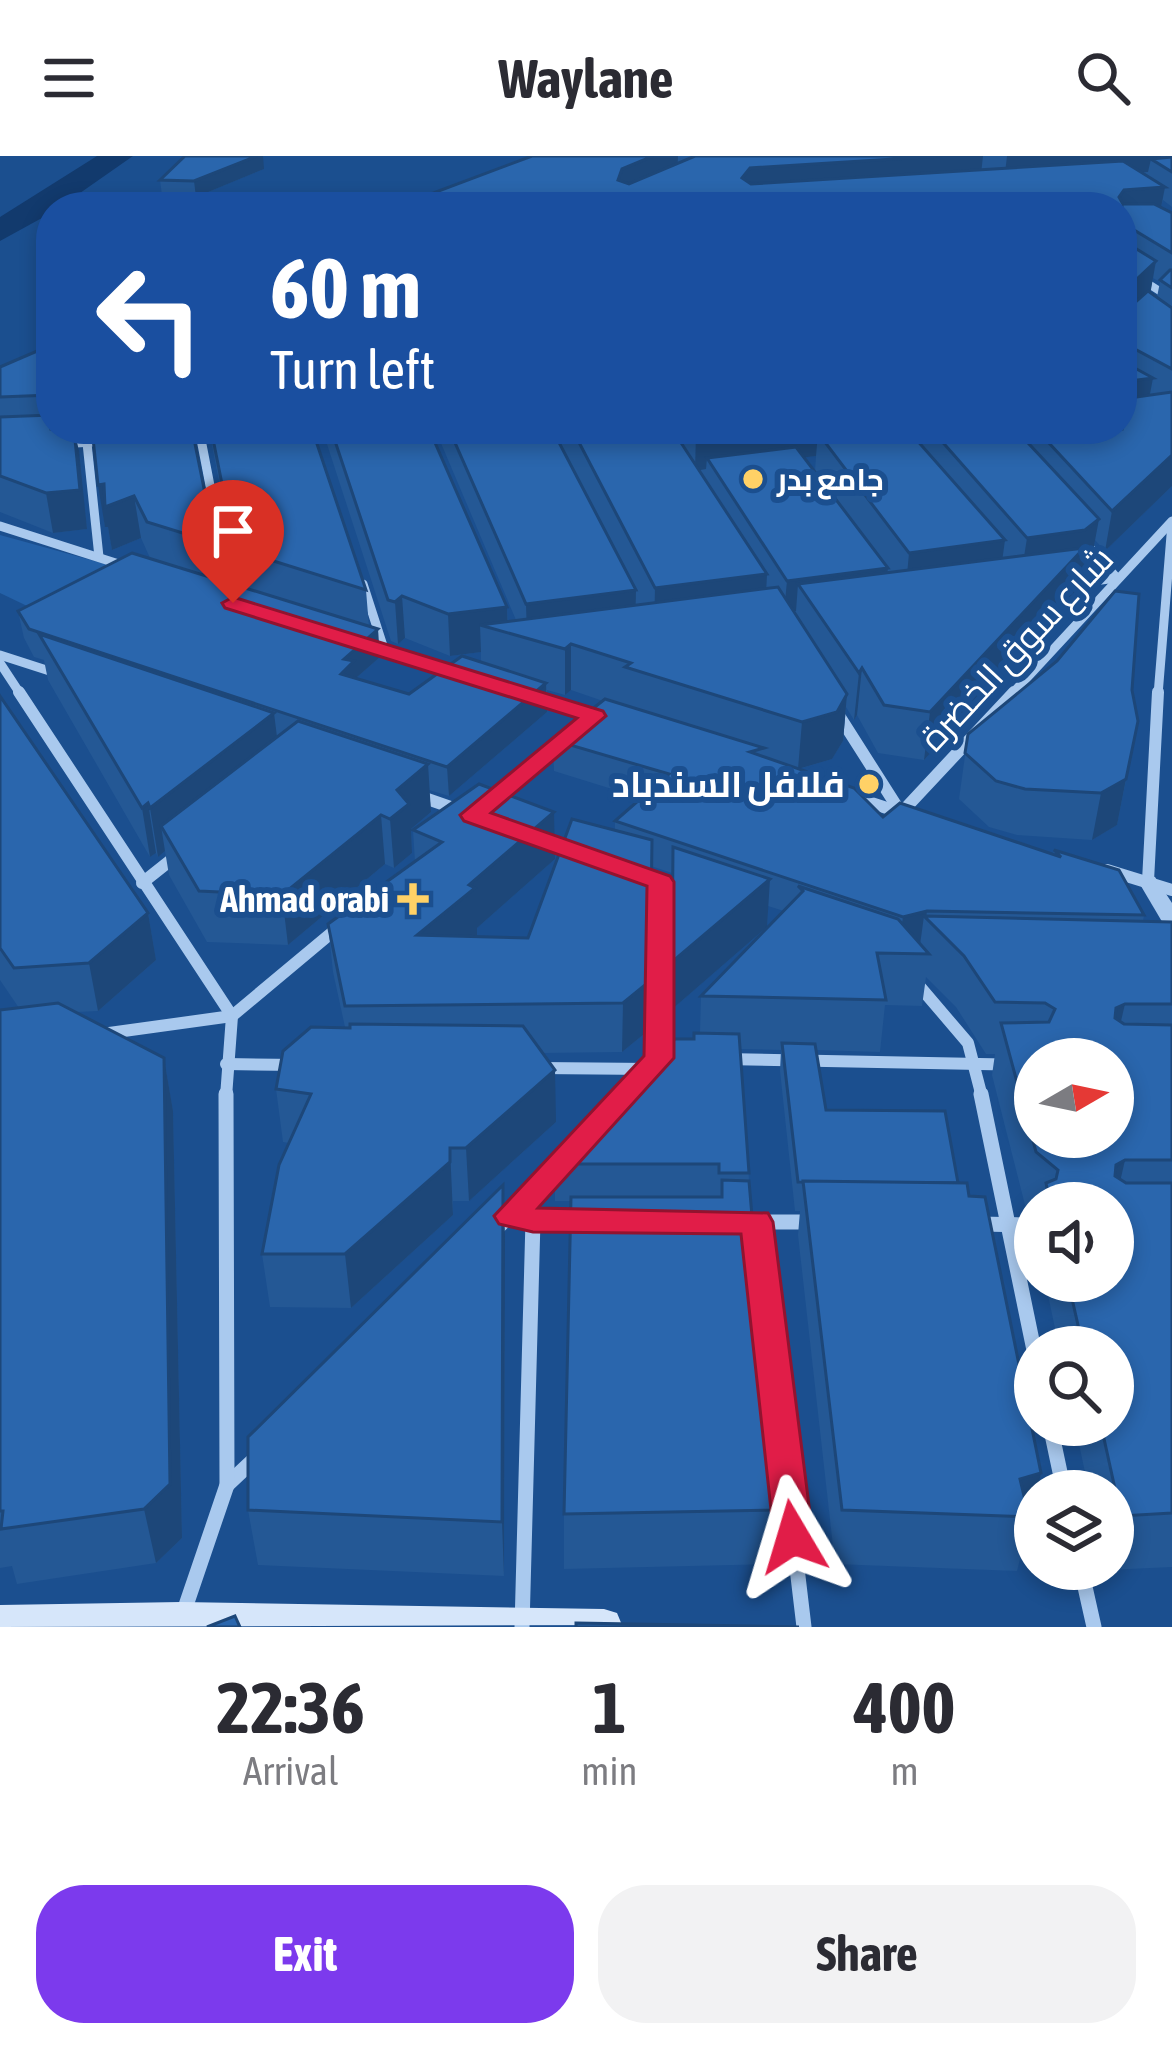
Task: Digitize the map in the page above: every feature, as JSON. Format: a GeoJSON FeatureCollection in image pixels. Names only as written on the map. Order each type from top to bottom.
{"type":"FeatureCollection","features":[{"type":"Feature","properties":{"kind":"main road"},"geometry":{"type":"LineString","coordinates":[[0,1621],[632,1626]]}},
{"type":"Feature","properties":{"kind":"street"},"geometry":{"type":"LineString","coordinates":[[1137,277],[1172,299]]}},
{"type":"Feature","properties":{"kind":"street"},"geometry":{"type":"LineString","coordinates":[[1152,304],[1162,294]]}},
{"type":"Feature","properties":{"kind":"street"},"geometry":{"type":"LineString","coordinates":[[87,444],[99,556]]}},
{"type":"Feature","properties":{"kind":"street"},"geometry":{"type":"LineString","coordinates":[[202,444],[233,603]]}},
{"type":"Feature","properties":{"kind":"street"},"geometry":{"type":"LineString","coordinates":[[1172,521],[1166,699],[1148,881],[1172,920]]}},
{"type":"Feature","properties":{"kind":"street","name":"شارع سوق الخضرة"},"geometry":{"type":"LineString","coordinates":[[901,812],[1172,521]]}},
{"type":"Feature","properties":{"kind":"street"},"geometry":{"type":"LineString","coordinates":[[0,526],[144,572]]}},
{"type":"Feature","properties":{"kind":"street"},"geometry":{"type":"LineString","coordinates":[[1072,528],[1117,578]]}},
{"type":"Feature","properties":{"kind":"street"},"geometry":{"type":"LineString","coordinates":[[356,562],[384,649]]}},
{"type":"Feature","properties":{"kind":"street"},"geometry":{"type":"LineString","coordinates":[[1057,586],[1117,578]]}},
{"type":"Feature","properties":{"kind":"street"},"geometry":{"type":"LineString","coordinates":[[211,596],[255,610]]}},
{"type":"Feature","properties":{"kind":"street"},"geometry":{"type":"LineString","coordinates":[[362,643],[463,669]]}},
{"type":"Feature","properties":{"kind":"street"},"geometry":{"type":"LineString","coordinates":[[0,659],[87,683]]}},
{"type":"Feature","properties":{"kind":"street"},"geometry":{"type":"LineString","coordinates":[[0,659],[232,1016],[226,1064],[227,1485],[180,1623]]}},
{"type":"Feature","properties":{"kind":"street"},"geometry":{"type":"LineString","coordinates":[[529,695],[616,723]]}},
{"type":"Feature","properties":{"kind":"street"},"geometry":{"type":"LineString","coordinates":[[828,699],[901,812]]}},
{"type":"Feature","properties":{"kind":"street"},"geometry":{"type":"LineString","coordinates":[[455,830],[594,716]]}},
{"type":"Feature","properties":{"kind":"street"},"geometry":{"type":"LineString","coordinates":[[409,792],[473,815]]}},
{"type":"Feature","properties":{"kind":"street"},"geometry":{"type":"LineString","coordinates":[[835,792],[922,819]]}},
{"type":"Feature","properties":{"kind":"street"},"geometry":{"type":"LineString","coordinates":[[142,884],[196,841]]}},
{"type":"Feature","properties":{"kind":"street"},"geometry":{"type":"LineString","coordinates":[[1089,866],[1172,890]]}},
{"type":"Feature","properties":{"kind":"street"},"geometry":{"type":"LineString","coordinates":[[625,868],[704,896]]}},
{"type":"Feature","properties":{"kind":"street"},"geometry":{"type":"LineString","coordinates":[[636,1086],[655,1064],[661,882]]}},
{"type":"Feature","properties":{"kind":"street"},"geometry":{"type":"LineString","coordinates":[[93,1035],[232,1016],[352,916]]}},
{"type":"Feature","properties":{"kind":"street"},"geometry":{"type":"LineString","coordinates":[[898,961],[968,1043],[1029,1326]]}},
{"type":"Feature","properties":{"kind":"street"},"geometry":{"type":"LineString","coordinates":[[533,1068],[682,1059]]}},
{"type":"Feature","properties":{"kind":"street"},"geometry":{"type":"LineString","coordinates":[[704,1059],[1014,1064]]}},
{"type":"Feature","properties":{"kind":"street"},"geometry":{"type":"LineString","coordinates":[[226,1064],[321,1065]]}},
{"type":"Feature","properties":{"kind":"street"},"geometry":{"type":"LineString","coordinates":[[479,1245],[573,1150]]}},
{"type":"Feature","properties":{"kind":"street"},"geometry":{"type":"LineString","coordinates":[[511,1216],[600,1221]]}},
{"type":"Feature","properties":{"kind":"street"},"geometry":{"type":"LineString","coordinates":[[522,1626],[533,1220]]}},
{"type":"Feature","properties":{"kind":"street"},"geometry":{"type":"LineString","coordinates":[[712,1221],[825,1222]]}},
{"type":"Feature","properties":{"kind":"street"},"geometry":{"type":"LineString","coordinates":[[756,1222],[804,1627]]}},
{"type":"Feature","properties":{"kind":"street"},"geometry":{"type":"LineString","coordinates":[[962,1224],[1014,1225]]}},
{"type":"Feature","properties":{"kind":"street"},"geometry":{"type":"LineString","coordinates":[[227,1485],[275,1440]]}},
{"type":"Feature","properties":{"kind":"street"},"geometry":{"type":"LineString","coordinates":[[1086,1590],[1094,1627]]}},
{"type":"Feature","properties":{"kind":"shaded area"},"geometry":{"type":"Polygon","coordinates":[[[0,535],[109,565],[46,615],[0,593],[0,535]]]}},
{"type":"Feature","properties":{"kind":"building"},"geometry":{"type":"Polygon","coordinates":[[[185,156],[257,156],[194,181],[160,180],[185,156]]]}},
{"type":"Feature","properties":{"kind":"building"},"geometry":{"type":"Polygon","coordinates":[[[532,156],[653,156],[622,169],[618,180],[629,184],[695,156],[942,156],[750,168],[742,178],[751,184],[1123,161],[1165,187],[1123,192],[436,192],[532,156]]]}},
{"type":"Feature","properties":{"kind":"building"},"geometry":{"type":"Polygon","coordinates":[[[1172,157],[1172,172],[1151,159],[1172,157]]]}},
{"type":"Feature","properties":{"kind":"building"},"geometry":{"type":"Polygon","coordinates":[[[1137,204],[1154,204],[1172,213],[1172,253],[1137,232],[1137,204]]]}},
{"type":"Feature","properties":{"kind":"building"},"geometry":{"type":"Polygon","coordinates":[[[1137,249],[1156,261],[1137,279],[1137,249]]]}},
{"type":"Feature","properties":{"kind":"building"},"geometry":{"type":"Polygon","coordinates":[[[1172,270],[1172,288],[1160,280],[1172,270]]]}},
{"type":"Feature","properties":{"kind":"building"},"geometry":{"type":"Polygon","coordinates":[[[1148,291],[1172,308],[1172,369],[1137,350],[1137,301],[1148,291]]]}},
{"type":"Feature","properties":{"kind":"building"},"geometry":{"type":"Polygon","coordinates":[[[36,351],[36,396],[0,397],[0,367],[36,351]]]}},
{"type":"Feature","properties":{"kind":"building"},"geometry":{"type":"Polygon","coordinates":[[[1172,392],[1172,455],[1112,511],[1050,444],[1137,444],[1137,397],[1172,392]]]}},
{"type":"Feature","properties":{"kind":"building"},"geometry":{"type":"Polygon","coordinates":[[[36,416],[36,444],[75,444],[80,490],[46,493],[0,476],[0,417],[36,416]]]}},
{"type":"Feature","properties":{"kind":"building"},"geometry":{"type":"Polygon","coordinates":[[[94,444],[195,444],[215,543],[147,522],[134,496],[105,507],[104,484],[98,485],[94,444]]]}},
{"type":"Feature","properties":{"kind":"building"},"geometry":{"type":"Polygon","coordinates":[[[214,444],[317,444],[366,590],[235,549],[214,444]]]}},
{"type":"Feature","properties":{"kind":"building"},"geometry":{"type":"Polygon","coordinates":[[[336,444],[436,444],[507,607],[448,614],[402,596],[395,602],[388,600],[336,444]]]}},
{"type":"Feature","properties":{"kind":"building"},"geometry":{"type":"Polygon","coordinates":[[[456,444],[560,444],[636,590],[526,604],[456,444]]]}},
{"type":"Feature","properties":{"kind":"building"},"geometry":{"type":"Polygon","coordinates":[[[580,444],[682,444],[767,574],[655,588],[580,444]]]}},
{"type":"Feature","properties":{"kind":"building"},"geometry":{"type":"Polygon","coordinates":[[[826,444],[920,444],[1005,540],[909,553],[826,444]]]}},
{"type":"Feature","properties":{"kind":"building"},"geometry":{"type":"Polygon","coordinates":[[[944,444],[1029,444],[1099,519],[1085,530],[1027,538],[944,444]]]}},
{"type":"Feature","properties":{"kind":"building"},"geometry":{"type":"Polygon","coordinates":[[[796,447],[888,568],[787,581],[707,458],[796,447]]]}},
{"type":"Feature","properties":{"kind":"building"},"geometry":{"type":"Polygon","coordinates":[[[1084,548],[930,712],[884,705],[798,584],[1084,548]]]}},
{"type":"Feature","properties":{"kind":"building"},"geometry":{"type":"Polygon","coordinates":[[[132,553],[378,629],[344,659],[354,661],[341,674],[409,694],[462,656],[546,683],[447,767],[29,629],[18,611],[132,553]]]}},
{"type":"Feature","properties":{"kind":"building"},"geometry":{"type":"Polygon","coordinates":[[[778,587],[847,694],[837,712],[802,722],[625,667],[631,663],[571,644],[565,649],[480,625],[778,587]]]}},
{"type":"Feature","properties":{"kind":"building"},"geometry":{"type":"Polygon","coordinates":[[[1115,591],[1139,594],[1132,690],[1138,721],[1126,779],[1101,793],[1025,789],[996,781],[965,753],[968,734],[1057,661],[1115,591]]]}},
{"type":"Feature","properties":{"kind":"building"},"geometry":{"type":"Polygon","coordinates":[[[39,634],[274,713],[150,808],[148,803],[142,808],[39,634]]]}},
{"type":"Feature","properties":{"kind":"building"},"geometry":{"type":"Polygon","coordinates":[[[0,696],[148,913],[89,963],[14,968],[0,948],[0,696]]]}},
{"type":"Feature","properties":{"kind":"building"},"geometry":{"type":"Polygon","coordinates":[[[605,699],[764,748],[750,752],[854,788],[883,817],[900,803],[1061,857],[1054,850],[1119,870],[1144,915],[927,911],[903,917],[615,821],[669,774],[553,740],[605,699]]]}},
{"type":"Feature","properties":{"kind":"building"},"geometry":{"type":"Polygon","coordinates":[[[298,721],[428,764],[397,790],[409,804],[390,819],[381,815],[282,895],[199,891],[161,826],[298,721]]]}},
{"type":"Feature","properties":{"kind":"building"},"geometry":{"type":"Polygon","coordinates":[[[479,784],[554,812],[469,885],[475,888],[417,935],[528,938],[572,819],[652,840],[650,981],[623,1003],[345,1006],[328,924],[442,842],[413,830],[479,784]]]}},
{"type":"Feature","properties":{"kind":"building"},"geometry":{"type":"Polygon","coordinates":[[[673,847],[770,879],[672,962],[673,847]]]}},
{"type":"Feature","properties":{"kind":"building"},"geometry":{"type":"Polygon","coordinates":[[[798,886],[898,919],[929,954],[877,953],[886,1000],[701,996],[803,891],[798,886]]]}},
{"type":"Feature","properties":{"kind":"building"},"geometry":{"type":"Polygon","coordinates":[[[924,916],[1172,922],[1172,1004],[1125,1004],[1116,1008],[1115,1018],[1124,1024],[1172,1025],[1172,1160],[1125,1160],[1116,1165],[1115,1176],[1124,1182],[1048,1182],[1056,1179],[1058,1170],[1043,1158],[1134,1158],[1134,1038],[1014,1038],[1014,1071],[1001,1023],[1049,1022],[1055,1009],[1045,1003],[995,1002],[964,956],[924,916]]]}},
{"type":"Feature","properties":{"kind":"building"},"geometry":{"type":"Polygon","coordinates":[[[58,1003],[164,1058],[170,1484],[144,1509],[1,1529],[0,1010],[58,1003]]]}},
{"type":"Feature","properties":{"kind":"building"},"geometry":{"type":"Polygon","coordinates":[[[350,1024],[523,1026],[555,1070],[466,1148],[450,1148],[450,1162],[345,1254],[262,1254],[279,1165],[311,1094],[276,1089],[283,1051],[311,1027],[350,1028],[350,1024]]]}},
{"type":"Feature","properties":{"kind":"building"},"geometry":{"type":"Polygon","coordinates":[[[694,1033],[739,1034],[749,1173],[719,1173],[719,1164],[555,1164],[675,1039],[694,1039],[694,1033]]]}},
{"type":"Feature","properties":{"kind":"building"},"geometry":{"type":"Polygon","coordinates":[[[782,1043],[815,1044],[826,1110],[945,1111],[958,1183],[798,1182],[782,1043]]]}},
{"type":"Feature","properties":{"kind":"building"},"geometry":{"type":"Polygon","coordinates":[[[722,1180],[749,1181],[777,1510],[564,1514],[571,1197],[722,1197],[722,1180]]]}},
{"type":"Feature","properties":{"kind":"building"},"geometry":{"type":"Polygon","coordinates":[[[803,1181],[967,1183],[969,1196],[985,1197],[1014,1340],[1014,1446],[1036,1446],[1040,1470],[1014,1470],[1014,1516],[842,1510],[803,1181]]]}},
{"type":"Feature","properties":{"kind":"building"},"geometry":{"type":"Polygon","coordinates":[[[1134,1183],[1172,1183],[1172,1513],[1134,1515],[1134,1470],[1111,1470],[1106,1446],[1134,1446],[1134,1326],[1078,1326],[1073,1302],[1134,1302],[1134,1183]]]}},
{"type":"Feature","properties":{"kind":"building"},"geometry":{"type":"Polygon","coordinates":[[[503,1185],[502,1522],[248,1510],[248,1437],[503,1185]]]}},
{"type":"Feature","properties":{"kind":"building"},"geometry":{"type":"Polygon","coordinates":[[[235,1616],[240,1627],[207,1627],[235,1616]]]}},
{"type":"Feature","properties":{"kind":"building"},"geometry":{"type":"Polygon","coordinates":[[[576,1623],[799,1627],[576,1627],[576,1623]]]}},
{"type":"Feature","properties":{"kind":"waterway"},"geometry":{"type":"LineString","coordinates":[[61,192],[118,156]]}},
{"type":"Feature","properties":{"kind":"waterway"},"geometry":{"type":"LineString","coordinates":[[0,231],[36,208]]}},
{"type":"Feature","properties":{"kind":"place","name":"جامع بدر"},"geometry":{"type":"Point","coordinates":[753,479]}},
{"type":"Feature","properties":{"kind":"place","name":"فلافل السندباد"},"geometry":{"type":"Point","coordinates":[869,784]}},
{"type":"Feature","properties":{"kind":"place","name":"Ahmad orabi"},"geometry":{"type":"Point","coordinates":[413,899]}},
{"type":"Feature","properties":{"kind":"route"},"geometry":{"type":"LineString","coordinates":[[233,603],[594,716],[473,815],[661,882],[659,1058],[511,1216],[756,1222],[793,1537]]}}]}
